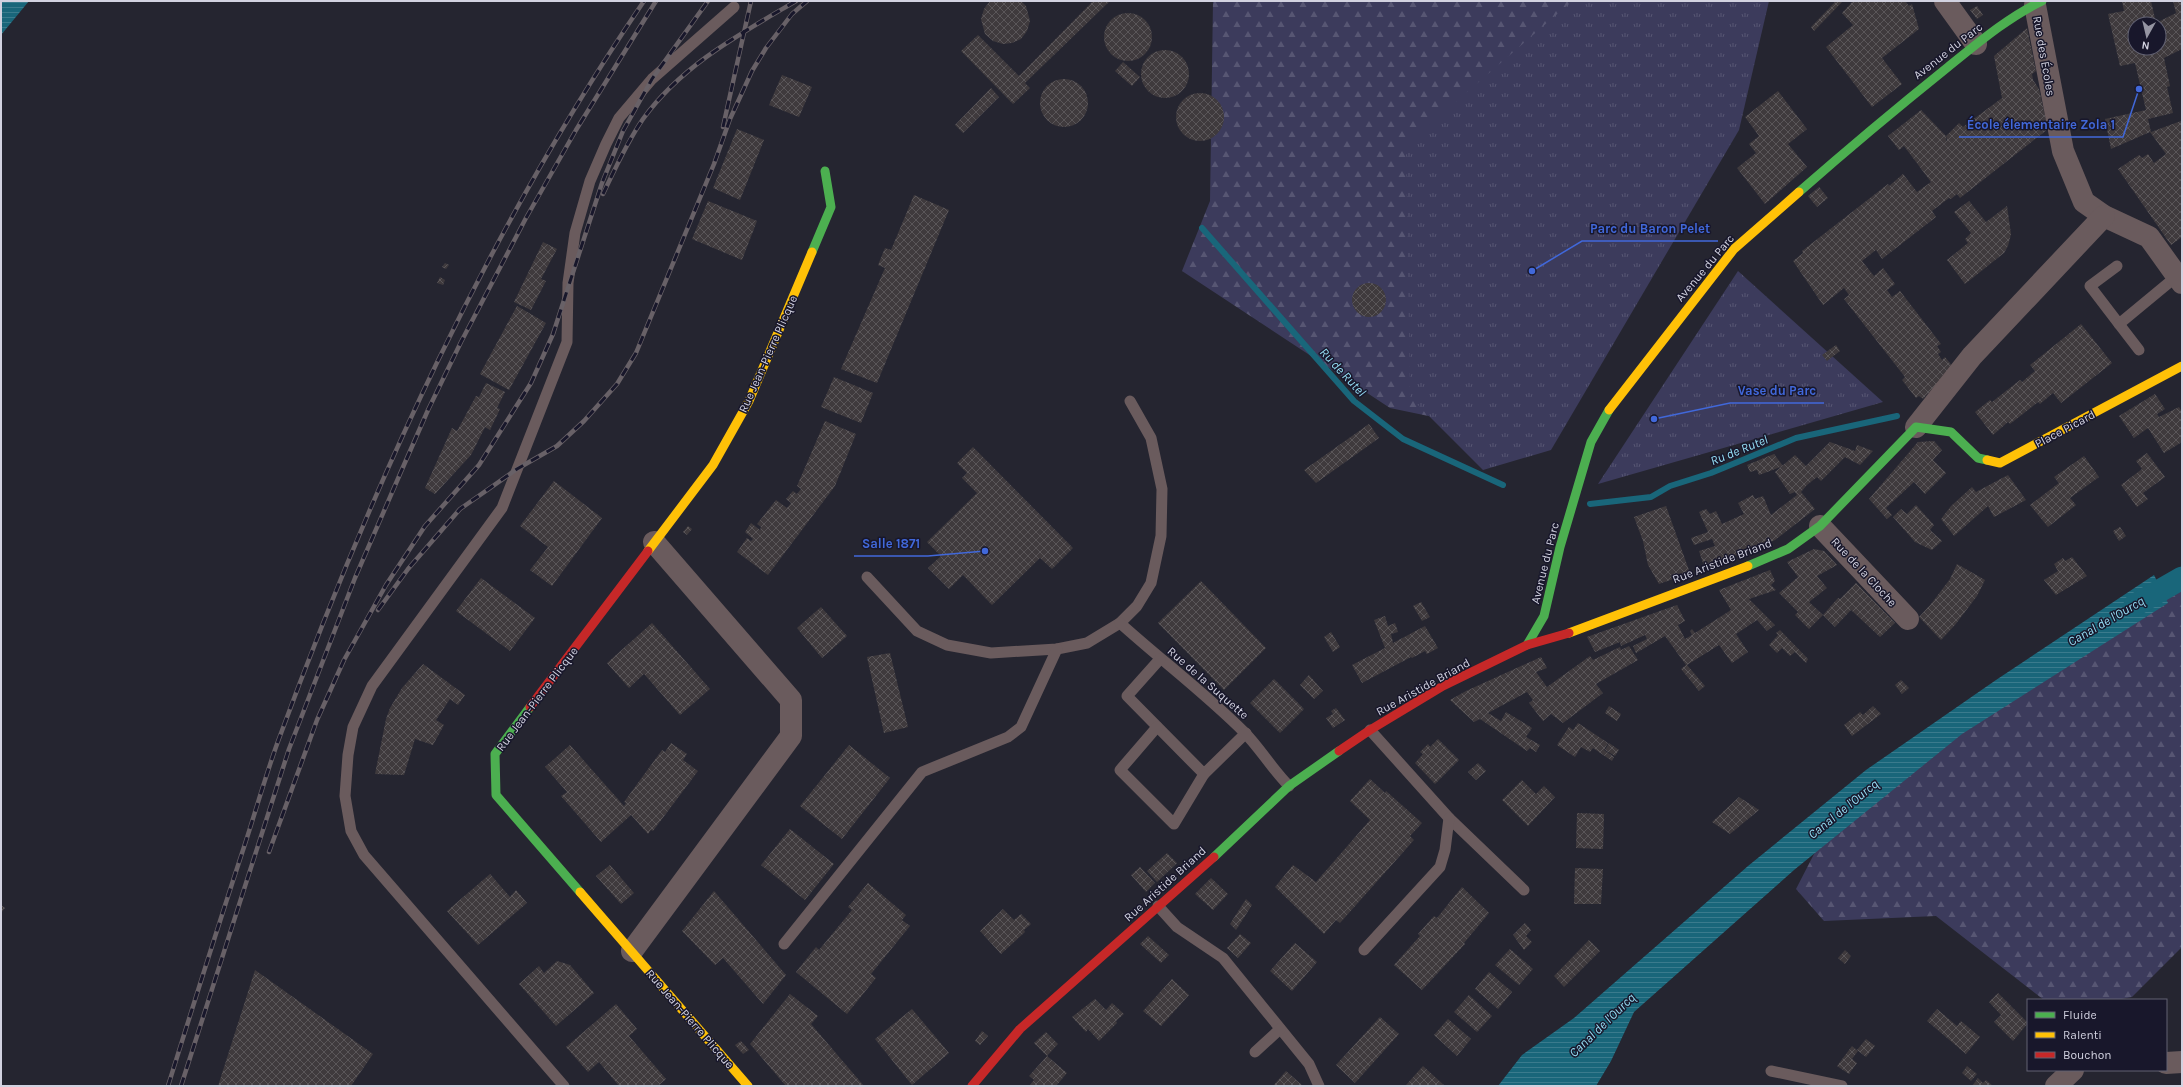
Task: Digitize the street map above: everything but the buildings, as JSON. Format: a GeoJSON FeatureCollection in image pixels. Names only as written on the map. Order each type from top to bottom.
{"type":"FeatureCollection","features":[{"type":"Feature","properties":{"kind":"street","name":"Avenue du Parc"},"geometry":{"type":"LineString","coordinates":[[1527,645],[1544,616],[1560,547],[1591,442],[1604,416],[1734,249],[1864,133],[1976,44],[2018,13],[2038,2]]}},
{"type":"Feature","properties":{"kind":"street","name":"Rue des Écoles"},"geometry":{"type":"LineString","coordinates":[[2038,2],[2063,151],[2084,202],[2112,220]]}},
{"type":"Feature","properties":{"kind":"street"},"geometry":{"type":"LineString","coordinates":[[1950,3],[1976,44]]}},
{"type":"Feature","properties":{"kind":"street","name":"Rue Jean-Pierre Plicque"},"geometry":{"type":"LineString","coordinates":[[748,1086],[496,795],[495,754],[713,465],[749,401],[831,206],[825,171]]}},
{"type":"Feature","properties":{"kind":"street"},"geometry":{"type":"LineString","coordinates":[[1916,427],[1972,356],[2112,220],[2149,237],[2180,280]]}},
{"type":"Feature","properties":{"kind":"street","name":"Place Picard"},"geometry":{"type":"LineString","coordinates":[[1916,427],[1951,432],[1978,458],[2000,463],[2182,366]]}},
{"type":"Feature","properties":{"kind":"street","name":"Rue Aristide Briand"},"geometry":{"type":"LineString","coordinates":[[972,1086],[1020,1029],[1230,843],[1289,786],[1370,730],[1443,686],[1527,645],[1570,633],[1756,563],[1788,549],[1820,526],[1916,427]]}},
{"type":"Feature","properties":{"kind":"street","name":"Rue de la Cloche"},"geometry":{"type":"LineString","coordinates":[[1820,526],[1908,619]]}},
{"type":"Feature","properties":{"kind":"street"},"geometry":{"type":"LineString","coordinates":[[632,951],[792,736],[791,700],[654,542]]}},
{"type":"Feature","properties":{"kind":"street"},"geometry":{"type":"LineString","coordinates":[[2167,1063],[2182,1062]]}},
{"type":"Feature","properties":{"kind":"street"},"geometry":{"type":"LineString","coordinates":[[2056,1086],[2072,1071]]}},
{"type":"Feature","properties":{"kind":"lane"},"geometry":{"type":"LineString","coordinates":[[564,1086],[364,855],[351,831],[346,812],[345,796],[348,755],[354,727],[372,686],[502,508],[567,342],[568,282],[575,233],[590,181],[619,118],[652,79],[734,7]]}},
{"type":"Feature","properties":{"kind":"lane"},"geometry":{"type":"LineString","coordinates":[[2116,266],[2090,286],[2139,350]]}},
{"type":"Feature","properties":{"kind":"lane"},"geometry":{"type":"LineString","coordinates":[[2119,324],[2180,280]]}},
{"type":"Feature","properties":{"kind":"lane"},"geometry":{"type":"LineString","coordinates":[[867,576],[917,631],[947,645],[991,653],[1057,650],[1087,643],[1120,623],[1137,606],[1151,583],[1161,536],[1162,489],[1152,438],[1130,401]]}},
{"type":"Feature","properties":{"kind":"lane","name":"Rue de la Suquette"},"geometry":{"type":"LineString","coordinates":[[1120,623],[1160,659],[1215,704],[1246,733],[1289,786]]}},
{"type":"Feature","properties":{"kind":"lane"},"geometry":{"type":"LineString","coordinates":[[784,944],[922,772],[1008,737],[1021,727],[1057,650]]}},
{"type":"Feature","properties":{"kind":"lane"},"geometry":{"type":"LineString","coordinates":[[1160,659],[1127,696],[1204,774]]}},
{"type":"Feature","properties":{"kind":"lane"},"geometry":{"type":"LineString","coordinates":[[1157,727],[1120,770],[1174,824],[1204,774],[1246,733]]}},
{"type":"Feature","properties":{"kind":"lane"},"geometry":{"type":"LineString","coordinates":[[1370,730],[1449,818],[1524,890]]}},
{"type":"Feature","properties":{"kind":"lane"},"geometry":{"type":"LineString","coordinates":[[1364,950],[1440,867],[1446,850],[1449,818]]}},
{"type":"Feature","properties":{"kind":"lane"},"geometry":{"type":"LineString","coordinates":[[1158,906],[1177,928],[1223,958],[1309,1064],[1319,1086]]}},
{"type":"Feature","properties":{"kind":"lane"},"geometry":{"type":"LineString","coordinates":[[1255,1052],[1280,1029]]}},
{"type":"Feature","properties":{"kind":"lane"},"geometry":{"type":"LineString","coordinates":[[1771,1071],[1842,1086]]}},
{"type":"Feature","properties":{"kind":"green space"},"geometry":{"type":"Polygon","coordinates":[[[1213,1],[1579,1],[1486,428],[1390,408],[1182,271],[1210,201],[1213,1]]]}},
{"type":"Feature","properties":{"kind":"green space"},"geometry":{"type":"Polygon","coordinates":[[[1572,1],[1769,1],[1739,130],[1551,450],[1483,470],[1410,397],[1406,145],[1572,1]]]}},
{"type":"Feature","properties":{"kind":"green space"},"geometry":{"type":"Polygon","coordinates":[[[1738,271],[1883,402],[1598,484],[1738,271]]]}},
{"type":"Feature","properties":{"kind":"green space"},"geometry":{"type":"Polygon","coordinates":[[[2182,584],[2182,947],[2132,997],[2122,999],[2043,999],[1936,916],[1824,921],[1796,889],[1829,825],[2079,649],[2182,584]]]}},
{"type":"Feature","properties":{"kind":"water"},"geometry":{"type":"Polygon","coordinates":[[[1,1],[29,1],[1,35],[1,1]]]}},
{"type":"Feature","properties":{"kind":"water"},"geometry":{"type":"Polygon","coordinates":[[[2154,575],[2168,603],[1962,734],[1794,870],[1634,1012],[1611,1061],[1596,1086],[1498,1086],[1522,1055],[1574,1018],[1748,866],[1866,770],[1996,680],[2154,575]]]}},
{"type":"Feature","properties":{"kind":"waterway","name":"Ru de Rutel"},"geometry":{"type":"LineString","coordinates":[[1202,228],[1354,401],[1403,439],[1503,485]]}},
{"type":"Feature","properties":{"kind":"waterway","name":"Ru de Rutel"},"geometry":{"type":"LineString","coordinates":[[1590,504],[1651,497],[1670,486],[1711,473],[1796,438],[1897,416]]}},
{"type":"Feature","properties":{"kind":"waterway","name":"Canal de l'Ourcq"},"geometry":{"type":"LineString","coordinates":[[2135,605],[2182,578]]}},
{"type":"Feature","properties":{"kind":"railway"},"geometry":{"type":"LineString","coordinates":[[168,1086],[277,744],[352,551],[394,455],[484,268],[534,177],[587,88],[644,1]]}},
{"type":"Feature","properties":{"kind":"railway"},"geometry":{"type":"LineString","coordinates":[[181,1086],[289,749],[355,578],[428,410],[461,342],[526,218],[576,130],[656,1]]}},
{"type":"Feature","properties":{"kind":"railway"},"geometry":{"type":"LineString","coordinates":[[269,852],[317,720],[344,660],[386,585],[425,526],[479,465],[531,383],[553,334],[602,183],[623,131],[652,79],[708,1]]}},
{"type":"Feature","properties":{"kind":"railway"},"geometry":{"type":"LineString","coordinates":[[723,127],[751,1]]}},
{"type":"Feature","properties":{"kind":"railway"},"geometry":{"type":"LineString","coordinates":[[603,194],[637,128],[658,100],[675,82],[713,52],[796,1]]}},
{"type":"Feature","properties":{"kind":"railway"},"geometry":{"type":"LineString","coordinates":[[378,610],[408,569],[460,509],[517,469],[557,446],[584,421],[617,384],[636,353],[714,164],[730,119],[752,71],[766,48],[792,14],[807,1]]}},
{"type":"Feature","properties":{"kind":"traffic: fast"},"geometry":{"type":"LineString","coordinates":[[1799,192],[1891,113],[1982,40],[2017,15],[2042,1]]}},
{"type":"Feature","properties":{"kind":"traffic: fast"},"geometry":{"type":"LineString","coordinates":[[812,252],[831,207],[825,171]]}},
{"type":"Feature","properties":{"kind":"traffic: fast"},"geometry":{"type":"LineString","coordinates":[[1527,645],[1544,616],[1560,547],[1591,442],[1609,410]]}},
{"type":"Feature","properties":{"kind":"traffic: fast"},"geometry":{"type":"LineString","coordinates":[[1748,566],[1788,549],[1820,526],[1916,427],[1951,432],[1978,458],[1987,460]]}},
{"type":"Feature","properties":{"kind":"traffic: fast"},"geometry":{"type":"LineString","coordinates":[[530,707],[495,754],[496,795],[580,892]]}},
{"type":"Feature","properties":{"kind":"traffic: fast"},"geometry":{"type":"LineString","coordinates":[[1214,857],[1289,786],[1339,751]]}},
{"type":"Feature","properties":{"kind":"traffic: slow"},"geometry":{"type":"LineString","coordinates":[[1609,410],[1734,249],[1799,192]]}},
{"type":"Feature","properties":{"kind":"traffic: slow"},"geometry":{"type":"LineString","coordinates":[[648,551],[713,465],[749,401],[812,252]]}},
{"type":"Feature","properties":{"kind":"traffic: slow"},"geometry":{"type":"LineString","coordinates":[[1987,460],[2000,463],[2182,366]]}},
{"type":"Feature","properties":{"kind":"traffic: slow"},"geometry":{"type":"LineString","coordinates":[[1569,633],[1748,566]]}},
{"type":"Feature","properties":{"kind":"traffic: slow"},"geometry":{"type":"LineString","coordinates":[[580,892],[748,1086]]}},
{"type":"Feature","properties":{"kind":"traffic: jam"},"geometry":{"type":"LineString","coordinates":[[530,707],[648,551]]}},
{"type":"Feature","properties":{"kind":"traffic: jam"},"geometry":{"type":"LineString","coordinates":[[1339,751],[1370,730],[1443,686],[1527,645],[1569,633]]}},
{"type":"Feature","properties":{"kind":"traffic: jam"},"geometry":{"type":"LineString","coordinates":[[972,1086],[1020,1029],[1214,857]]}},
{"type":"Feature","properties":{"kind":"place","name":"École élementaire Zola 1"},"geometry":{"type":"Point","coordinates":[2139,89]}},
{"type":"Feature","properties":{"kind":"place","name":"Parc du Baron Pelet"},"geometry":{"type":"Point","coordinates":[1532,271]}},
{"type":"Feature","properties":{"kind":"place","name":"Vase du Parc"},"geometry":{"type":"Point","coordinates":[1654,419]}},
{"type":"Feature","properties":{"kind":"place","name":"Salle 1871"},"geometry":{"type":"Point","coordinates":[985,551]}}]}
